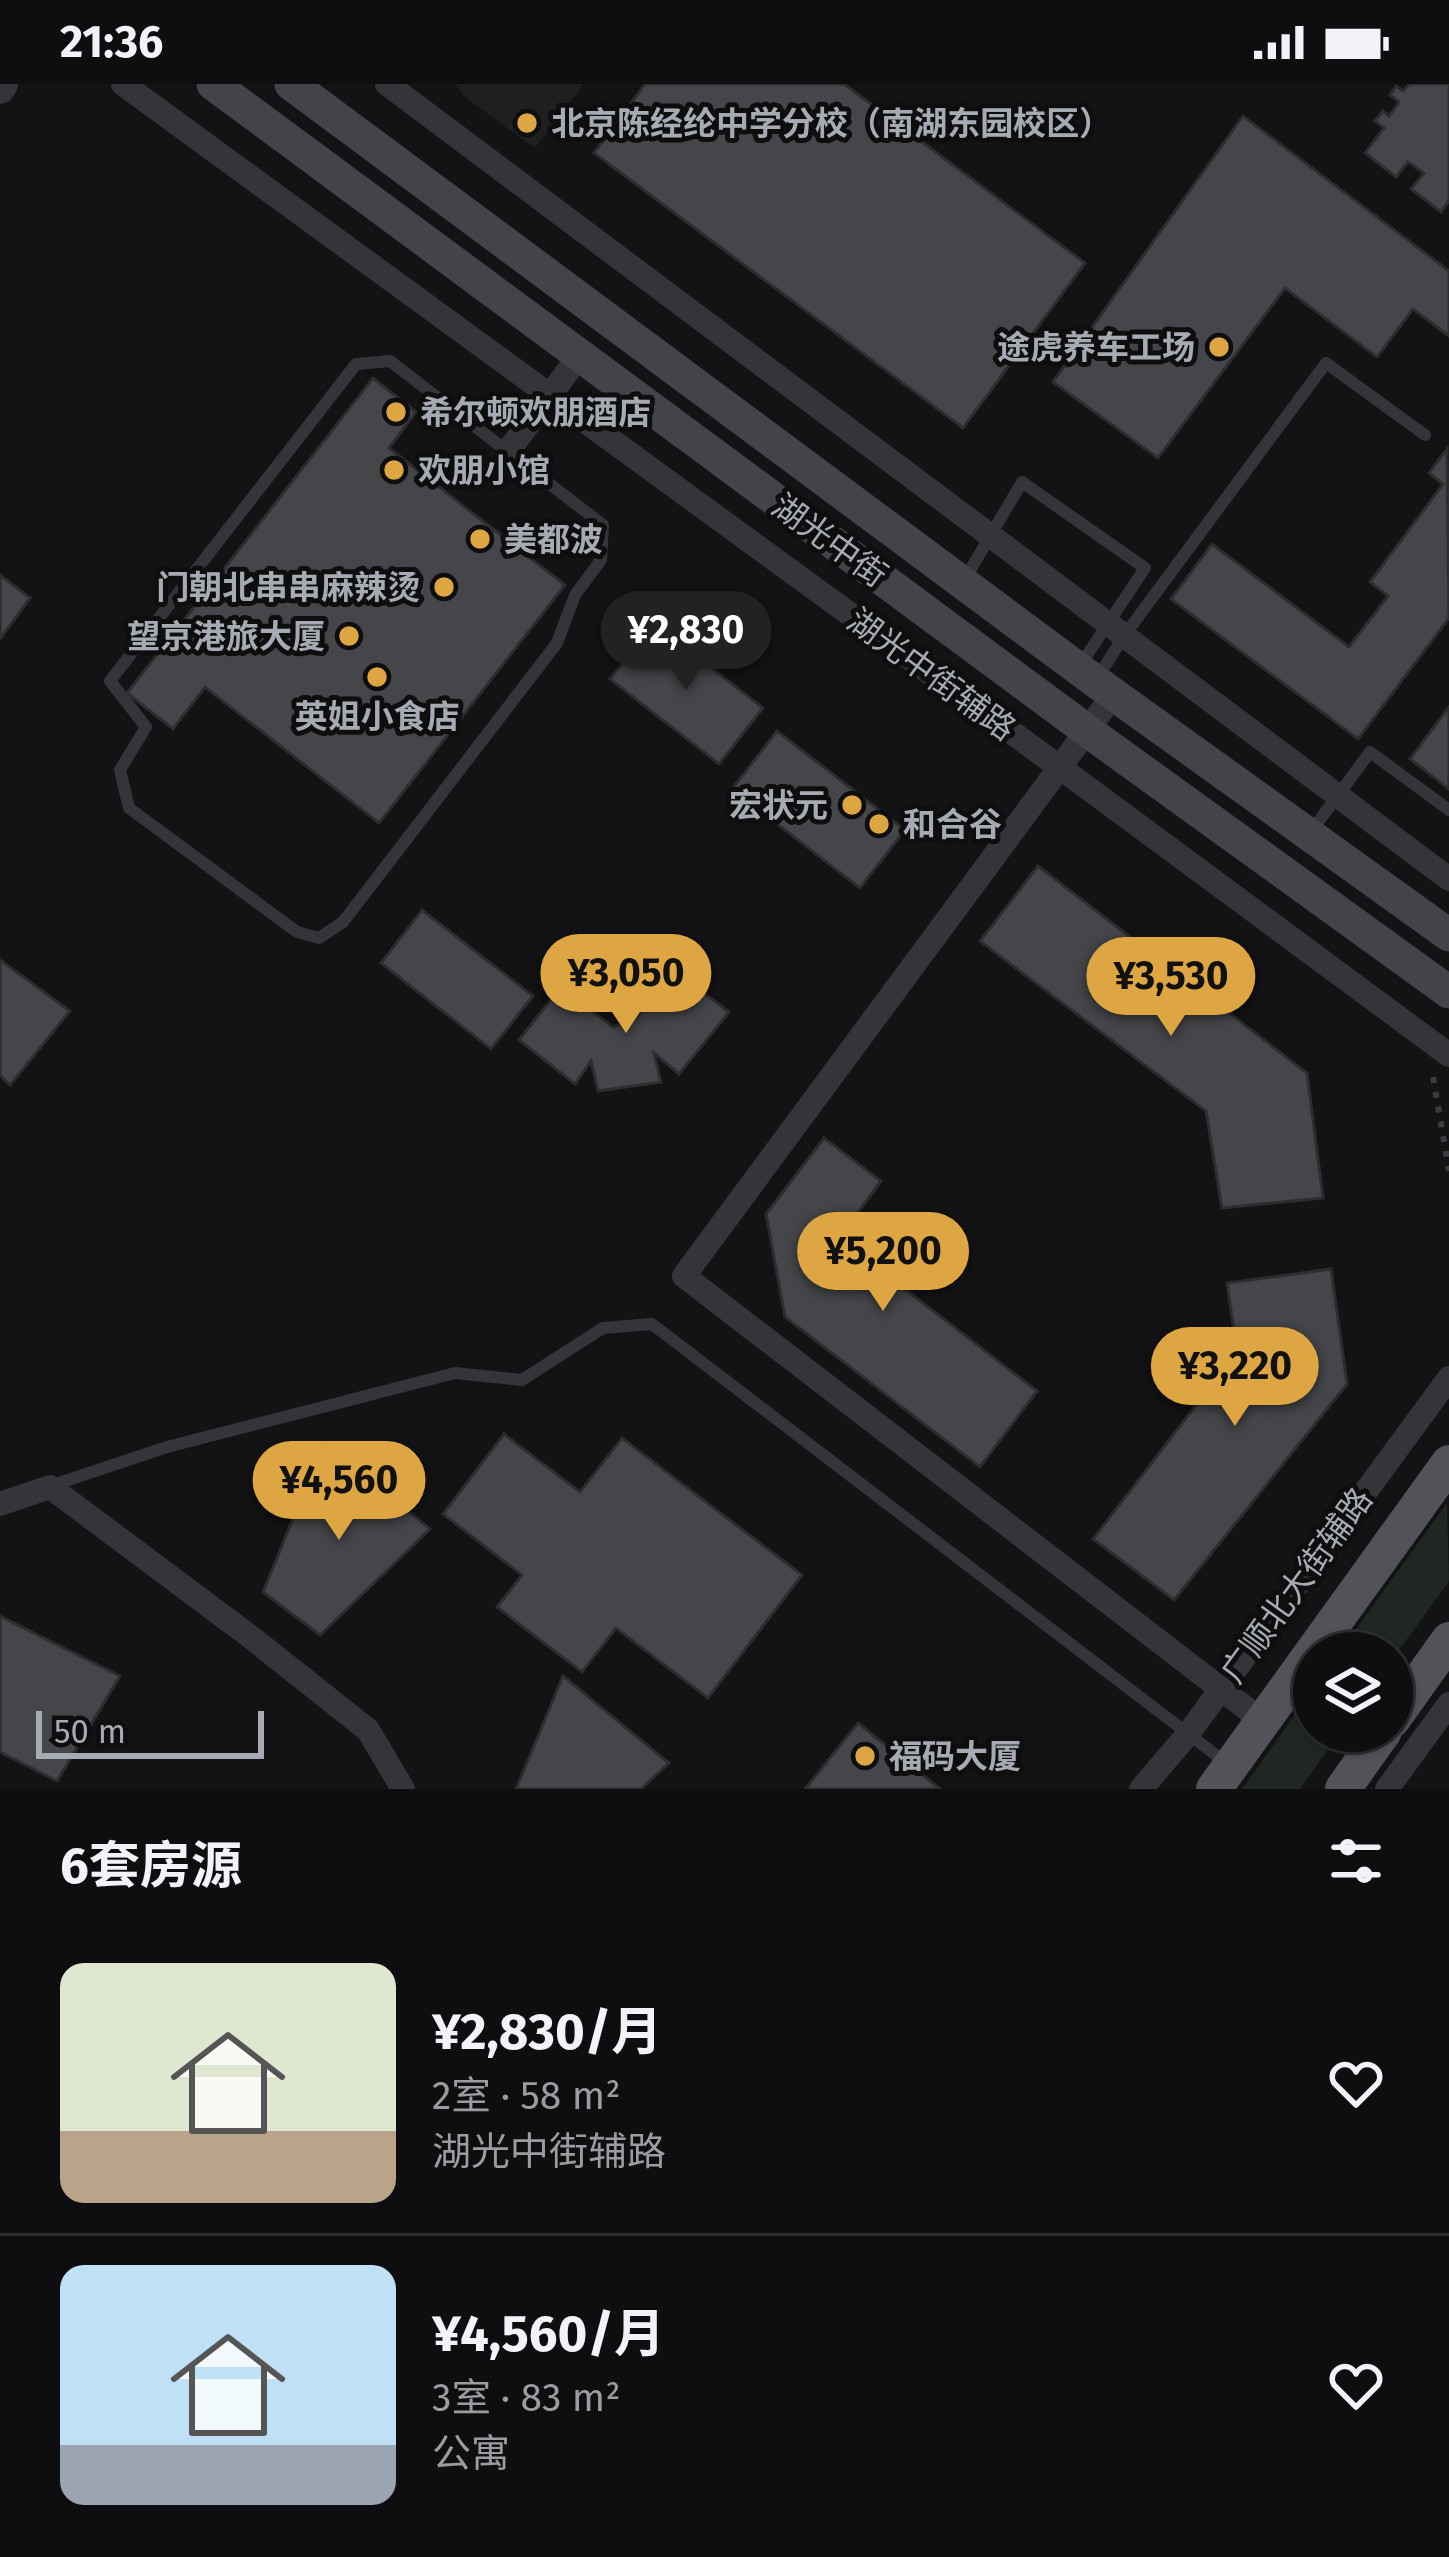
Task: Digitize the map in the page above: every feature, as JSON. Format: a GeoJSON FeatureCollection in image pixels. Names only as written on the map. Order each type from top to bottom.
{"type":"FeatureCollection","features":[{"type":"Feature","properties":{"kind":"main road","name":"湖光中街"},"geometry":{"type":"LineString","coordinates":[[213,84],[1449,992]]}},
{"type":"Feature","properties":{"kind":"main road","name":"湖光中街"},"geometry":{"type":"LineString","coordinates":[[291,84],[1096,681],[1449,935]]}},
{"type":"Feature","properties":{"kind":"main road"},"geometry":{"type":"LineString","coordinates":[[1222,1777],[1449,1463]]}},
{"type":"Feature","properties":{"kind":"main road"},"geometry":{"type":"LineString","coordinates":[[1413,1691],[1449,1640]]}},
{"type":"Feature","properties":{"kind":"main road"},"geometry":{"type":"LineString","coordinates":[[1343,1789],[1369,1752]]}},
{"type":"Feature","properties":{"kind":"street","name":"湖光中街辅路"},"geometry":{"type":"LineString","coordinates":[[123,84],[1062,769],[1440,1059]]}},
{"type":"Feature","properties":{"kind":"street"},"geometry":{"type":"LineString","coordinates":[[387,84],[1449,879]]}},
{"type":"Feature","properties":{"kind":"street"},"geometry":{"type":"LineString","coordinates":[[508,450],[580,355]]}},
{"type":"Feature","properties":{"kind":"street"},"geometry":{"type":"LineString","coordinates":[[1096,681],[1089,732],[684,1276],[1264,1722]]}},
{"type":"Feature","properties":{"kind":"street","name":"广顺北大街辅路"},"geometry":{"type":"LineString","coordinates":[[1141,1789],[1188,1734],[1449,1378]]}},
{"type":"Feature","properties":{"kind":"street"},"geometry":{"type":"LineString","coordinates":[[0,1504],[50,1486],[368,1730],[403,1789]]}},
{"type":"Feature","properties":{"kind":"street"},"geometry":{"type":"LineString","coordinates":[[1387,1789],[1449,1704]]}},
{"type":"Feature","properties":{"kind":"lane"},"geometry":{"type":"LineString","coordinates":[[390,361],[508,450],[603,525],[601,560],[575,596],[557,643],[343,922],[319,938],[297,932],[129,808],[120,770],[146,727],[110,681],[356,364],[390,361]]}},
{"type":"Feature","properties":{"kind":"lane"},"geometry":{"type":"LineString","coordinates":[[1096,681],[1115,630],[1326,363],[1425,435]]}},
{"type":"Feature","properties":{"kind":"lane"},"geometry":{"type":"LineString","coordinates":[[964,581],[1022,482],[1144,568],[1096,681]]}},
{"type":"Feature","properties":{"kind":"lane"},"geometry":{"type":"LineString","coordinates":[[1309,834],[1370,752],[1449,810]]}},
{"type":"Feature","properties":{"kind":"lane"},"geometry":{"type":"LineString","coordinates":[[50,1486],[167,1447],[455,1373],[522,1380],[603,1328],[652,1324],[1188,1734],[1222,1777]]}},
{"type":"Feature","properties":{"kind":"path"},"geometry":{"type":"LineString","coordinates":[[1440,1059],[1449,1171]]}},
{"type":"Feature","properties":{"kind":"shaded area","name":"北京陈经纶中学分校（南湖东园校区）"},"geometry":{"type":"Polygon","coordinates":[[[455,84],[584,84],[535,148],[466,98],[455,84]]]}},
{"type":"Feature","properties":{"kind":"shaded area"},"geometry":{"type":"Polygon","coordinates":[[[1447,1503],[1449,1581],[1412,1632],[1354,1632],[1447,1503]]]}},
{"type":"Feature","properties":{"kind":"shaded area"},"geometry":{"type":"Polygon","coordinates":[[[1293,1717],[1293,1752],[1326,1752],[1300,1789],[1242,1789],[1293,1717]]]}},
{"type":"Feature","properties":{"kind":"building"},"geometry":{"type":"Polygon","coordinates":[[[645,84],[844,84],[1085,263],[963,428],[594,153],[645,84]]]}},
{"type":"Feature","properties":{"kind":"building"},"geometry":{"type":"Polygon","coordinates":[[[1409,84],[1449,84],[1449,201],[1441,212],[1411,189],[1424,173],[1408,162],[1396,177],[1365,153],[1384,128],[1375,121],[1383,111],[1389,116],[1399,102],[1390,95],[1396,86],[1403,91],[1409,84]]]}},
{"type":"Feature","properties":{"kind":"building"},"geometry":{"type":"Polygon","coordinates":[[[1243,116],[1449,271],[1449,336],[1413,309],[1377,357],[1285,288],[1158,458],[1053,382],[1243,116]]]}},
{"type":"Feature","properties":{"kind":"building","name":"望京港旅大厦"},"geometry":{"type":"Polygon","coordinates":[[[373,378],[416,412],[389,448],[565,585],[379,823],[205,687],[173,729],[127,693],[373,378]]]}},
{"type":"Feature","properties":{"kind":"building"},"geometry":{"type":"Polygon","coordinates":[[[1447,449],[1449,618],[1358,739],[1171,599],[1212,544],[1349,647],[1388,596],[1370,582],[1443,484],[1429,473],[1447,449]]]}},
{"type":"Feature","properties":{"kind":"building"},"geometry":{"type":"Polygon","coordinates":[[[0,575],[30,598],[0,639],[0,575]]]}},
{"type":"Feature","properties":{"kind":"building"},"geometry":{"type":"Polygon","coordinates":[[[654,623],[763,708],[719,764],[610,679],[654,623]]]}},
{"type":"Feature","properties":{"kind":"building"},"geometry":{"type":"Polygon","coordinates":[[[1449,707],[1449,789],[1410,759],[1449,707]]]}},
{"type":"Feature","properties":{"kind":"building"},"geometry":{"type":"Polygon","coordinates":[[[777,731],[905,830],[860,888],[732,789],[777,731]]]}},
{"type":"Feature","properties":{"kind":"building"},"geometry":{"type":"Polygon","coordinates":[[[1038,866],[1307,1073],[1323,1198],[1222,1208],[1206,1111],[980,941],[1038,866]]]}},
{"type":"Feature","properties":{"kind":"building"},"geometry":{"type":"Polygon","coordinates":[[[422,910],[533,996],[491,1049],[381,963],[422,910]]]}},
{"type":"Feature","properties":{"kind":"building"},"geometry":{"type":"Polygon","coordinates":[[[0,960],[70,1011],[10,1085],[0,1075],[0,960]]]}},
{"type":"Feature","properties":{"kind":"building"},"geometry":{"type":"Polygon","coordinates":[[[674,970],[729,1012],[679,1074],[654,1053],[661,1082],[598,1091],[591,1061],[575,1084],[519,1040],[561,987],[613,1027],[634,1020],[674,970]]]}},
{"type":"Feature","properties":{"kind":"building"},"geometry":{"type":"Polygon","coordinates":[[[824,1138],[881,1181],[839,1238],[1037,1391],[980,1467],[785,1317],[766,1214],[824,1138]]]}},
{"type":"Feature","properties":{"kind":"building"},"geometry":{"type":"Polygon","coordinates":[[[1331,1269],[1347,1384],[1174,1600],[1093,1539],[1237,1352],[1227,1283],[1331,1269]]]}},
{"type":"Feature","properties":{"kind":"building"},"geometry":{"type":"Polygon","coordinates":[[[504,1434],[580,1492],[622,1438],[802,1575],[708,1698],[616,1628],[582,1672],[497,1607],[522,1575],[443,1514],[504,1434]]]}},
{"type":"Feature","properties":{"kind":"building"},"geometry":{"type":"Polygon","coordinates":[[[324,1443],[430,1529],[320,1635],[263,1592],[324,1443]]]}},
{"type":"Feature","properties":{"kind":"building"},"geometry":{"type":"Polygon","coordinates":[[[0,1616],[120,1676],[57,1781],[0,1752],[0,1616]]]}},
{"type":"Feature","properties":{"kind":"building"},"geometry":{"type":"Polygon","coordinates":[[[563,1676],[669,1763],[641,1789],[516,1789],[563,1676]]]}},
{"type":"Feature","properties":{"kind":"building","name":"福码大厦"},"geometry":{"type":"Polygon","coordinates":[[[858,1723],[940,1789],[805,1789],[858,1723]]]}},
{"type":"Feature","properties":{"kind":"place","name":"北京陈经纶中学分校（南湖东园校区）"},"geometry":{"type":"Point","coordinates":[527,123]}},
{"type":"Feature","properties":{"kind":"place","name":"途虎养车工场"},"geometry":{"type":"Point","coordinates":[1219,347]}},
{"type":"Feature","properties":{"kind":"place","name":"希尔顿欢朋酒店"},"geometry":{"type":"Point","coordinates":[396,412]}},
{"type":"Feature","properties":{"kind":"place","name":"欢朋小馆"},"geometry":{"type":"Point","coordinates":[394,470]}},
{"type":"Feature","properties":{"kind":"place","name":"美都波"},"geometry":{"type":"Point","coordinates":[480,539]}},
{"type":"Feature","properties":{"kind":"place","name":"门朝北串串麻辣烫"},"geometry":{"type":"Point","coordinates":[444,587]}},
{"type":"Feature","properties":{"kind":"place","name":"望京港旅大厦"},"geometry":{"type":"Point","coordinates":[349,636]}},
{"type":"Feature","properties":{"kind":"place","name":"英姐小食店"},"geometry":{"type":"Point","coordinates":[377,677]}},
{"type":"Feature","properties":{"kind":"place","name":"宏状元"},"geometry":{"type":"Point","coordinates":[852,805]}},
{"type":"Feature","properties":{"kind":"place","name":"和合谷"},"geometry":{"type":"Point","coordinates":[879,824]}},
{"type":"Feature","properties":{"kind":"place","name":"福码大厦"},"geometry":{"type":"Point","coordinates":[865,1756]}}]}
